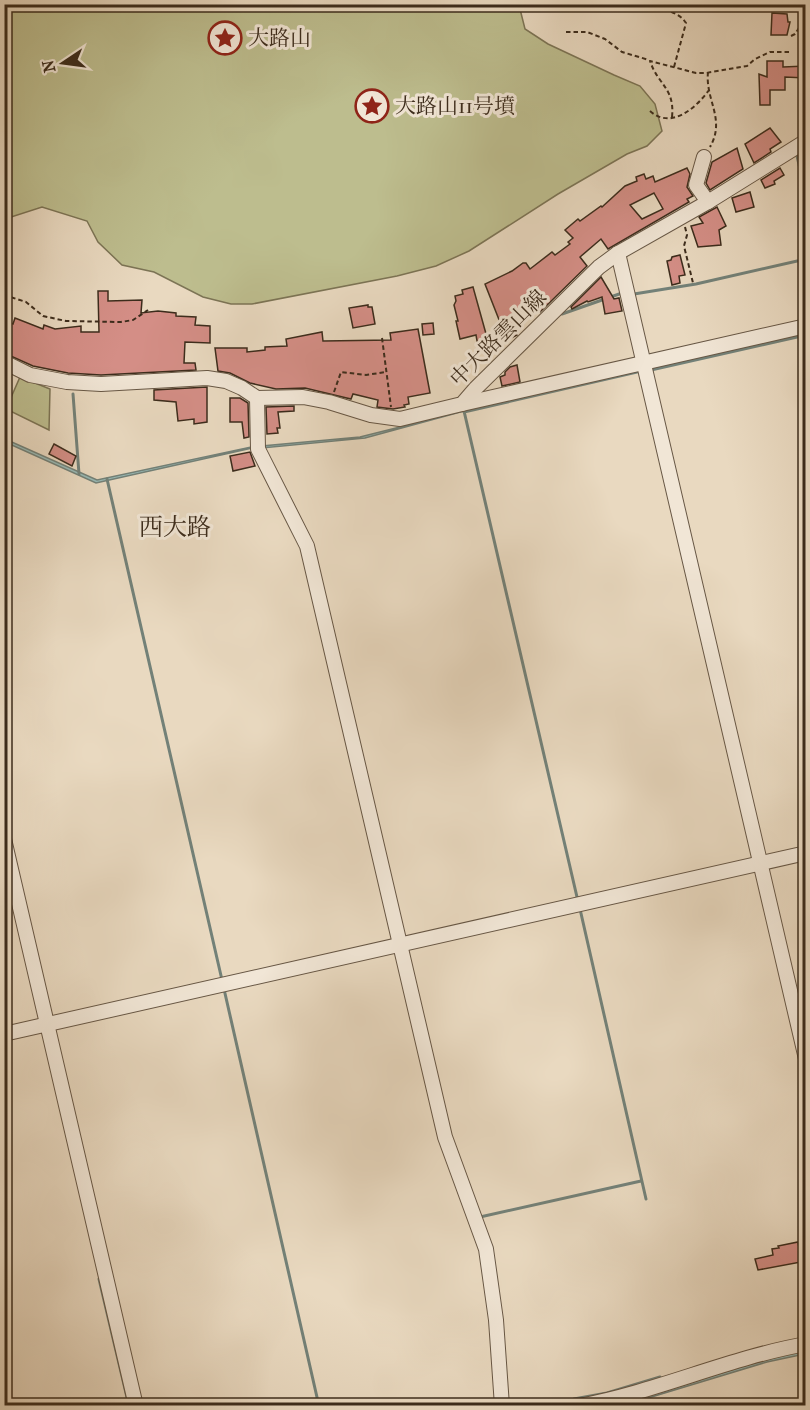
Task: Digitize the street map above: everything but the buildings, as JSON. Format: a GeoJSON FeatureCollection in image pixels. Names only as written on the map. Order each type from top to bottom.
{"type":"FeatureCollection","features":[{"type":"Feature","properties":{"kind":"street","name":"中大路雲山線"},"geometry":{"type":"LineString","coordinates":[[257,398],[303,397],[329,402],[371,415],[400,419],[462,404],[591,275],[618,253],[708,202],[806,141]]}},
{"type":"Feature","properties":{"kind":"street"},"geometry":{"type":"LineString","coordinates":[[704,157],[696,185],[708,202]]}},
{"type":"Feature","properties":{"kind":"street"},"geometry":{"type":"LineString","coordinates":[[618,253],[806,1059]]}},
{"type":"Feature","properties":{"kind":"street"},"geometry":{"type":"LineString","coordinates":[[462,404],[806,326]]}},
{"type":"Feature","properties":{"kind":"street"},"geometry":{"type":"LineString","coordinates":[[4,362],[30,375],[67,382],[101,384],[207,378],[226,381],[257,398],[258,449],[308,546],[445,1137],[486,1249],[495,1310],[502,1406]]}},
{"type":"Feature","properties":{"kind":"street"},"geometry":{"type":"LineString","coordinates":[[4,839],[136,1406]]}},
{"type":"Feature","properties":{"kind":"street"},"geometry":{"type":"LineString","coordinates":[[4,1034],[806,853]]}},
{"type":"Feature","properties":{"kind":"street"},"geometry":{"type":"LineString","coordinates":[[579,1406],[603,1401],[728,1363],[806,1344]]}},
{"type":"Feature","properties":{"kind":"path"},"geometry":{"type":"LineString","coordinates":[[650,4],[671,12],[686,23],[674,68]]}},
{"type":"Feature","properties":{"kind":"path"},"geometry":{"type":"LineString","coordinates":[[791,36],[795,34],[806,17]]}},
{"type":"Feature","properties":{"kind":"path"},"geometry":{"type":"LineString","coordinates":[[566,32],[587,32],[604,39],[622,52],[649,60]]}},
{"type":"Feature","properties":{"kind":"path"},"geometry":{"type":"LineString","coordinates":[[672,117],[673,100],[650,61],[696,73],[747,66],[755,59],[770,52],[789,52]]}},
{"type":"Feature","properties":{"kind":"path"},"geometry":{"type":"LineString","coordinates":[[704,157],[717,134],[708,72]]}},
{"type":"Feature","properties":{"kind":"path"},"geometry":{"type":"LineString","coordinates":[[650,111],[662,118],[682,116],[701,101],[709,90]]}},
{"type":"Feature","properties":{"kind":"path"},"geometry":{"type":"LineString","coordinates":[[684,224],[687,231],[684,246],[693,283]]}},
{"type":"Feature","properties":{"kind":"path"},"geometry":{"type":"LineString","coordinates":[[4,295],[26,302],[43,316],[66,321],[121,322],[133,320],[148,310]]}},
{"type":"Feature","properties":{"kind":"path"},"geometry":{"type":"LineString","coordinates":[[382,338],[392,417]]}},
{"type":"Feature","properties":{"kind":"path"},"geometry":{"type":"LineString","coordinates":[[329,402],[338,385],[341,372],[366,375],[386,372]]}},
{"type":"Feature","properties":{"kind":"green space"},"geometry":{"type":"Polygon","coordinates":[[[5,4],[519,5],[525,29],[548,44],[640,86],[655,104],[662,131],[647,146],[627,154],[558,194],[469,251],[436,266],[397,276],[252,304],[231,304],[203,297],[154,272],[122,265],[98,242],[87,221],[42,207],[5,219],[5,4]]]}},
{"type":"Feature","properties":{"kind":"green space"},"geometry":{"type":"Polygon","coordinates":[[[20,377],[50,389],[49,430],[6,409],[20,377]]]}},
{"type":"Feature","properties":{"kind":"water"},"geometry":{"type":"Polygon","coordinates":[[[464,411],[365,438],[262,448],[262,446],[360,437],[464,411]]]}},
{"type":"Feature","properties":{"kind":"water"},"geometry":{"type":"Polygon","coordinates":[[[5,439],[97,480],[252,448],[96,483],[5,442],[5,439]]]}},
{"type":"Feature","properties":{"kind":"water"},"geometry":{"type":"Polygon","coordinates":[[[805,1348],[805,1354],[767,1362],[625,1405],[601,1406],[805,1348]]]}},
{"type":"Feature","properties":{"kind":"waterway"},"geometry":{"type":"LineString","coordinates":[[797,156],[806,195]]}},
{"type":"Feature","properties":{"kind":"waterway"},"geometry":{"type":"LineString","coordinates":[[634,294],[696,284],[806,259]]}},
{"type":"Feature","properties":{"kind":"waterway"},"geometry":{"type":"LineString","coordinates":[[562,314],[622,293]]}},
{"type":"Feature","properties":{"kind":"waterway"},"geometry":{"type":"LineString","coordinates":[[652,372],[651,370],[806,335]]}},
{"type":"Feature","properties":{"kind":"waterway"},"geometry":{"type":"LineString","coordinates":[[464,412],[637,372]]}},
{"type":"Feature","properties":{"kind":"waterway"},"geometry":{"type":"LineString","coordinates":[[73,394],[79,474]]}},
{"type":"Feature","properties":{"kind":"waterway"},"geometry":{"type":"LineString","coordinates":[[464,411],[577,897]]}},
{"type":"Feature","properties":{"kind":"waterway"},"geometry":{"type":"LineString","coordinates":[[107,479],[222,980]]}},
{"type":"Feature","properties":{"kind":"waterway"},"geometry":{"type":"LineString","coordinates":[[580,909],[646,1199]]}},
{"type":"Feature","properties":{"kind":"waterway"},"geometry":{"type":"LineString","coordinates":[[224,989],[319,1406]]}},
{"type":"Feature","properties":{"kind":"waterway"},"geometry":{"type":"LineString","coordinates":[[480,1217],[641,1181]]}},
{"type":"Feature","properties":{"kind":"waterway"},"geometry":{"type":"LineString","coordinates":[[99,1279],[129,1406]]}},
{"type":"Feature","properties":{"kind":"waterway"},"geometry":{"type":"LineString","coordinates":[[574,1399],[607,1393],[660,1377]]}},
{"type":"Feature","properties":{"kind":"place","name":"大路山"},"geometry":{"type":"Point","coordinates":[225,38]}},
{"type":"Feature","properties":{"kind":"place","name":"大路山11号墳"},"geometry":{"type":"Point","coordinates":[372,106]}},
{"type":"Feature","properties":{"kind":"district","name":"西大路"},"geometry":{"type":"Point","coordinates":[175,527]}}]}
